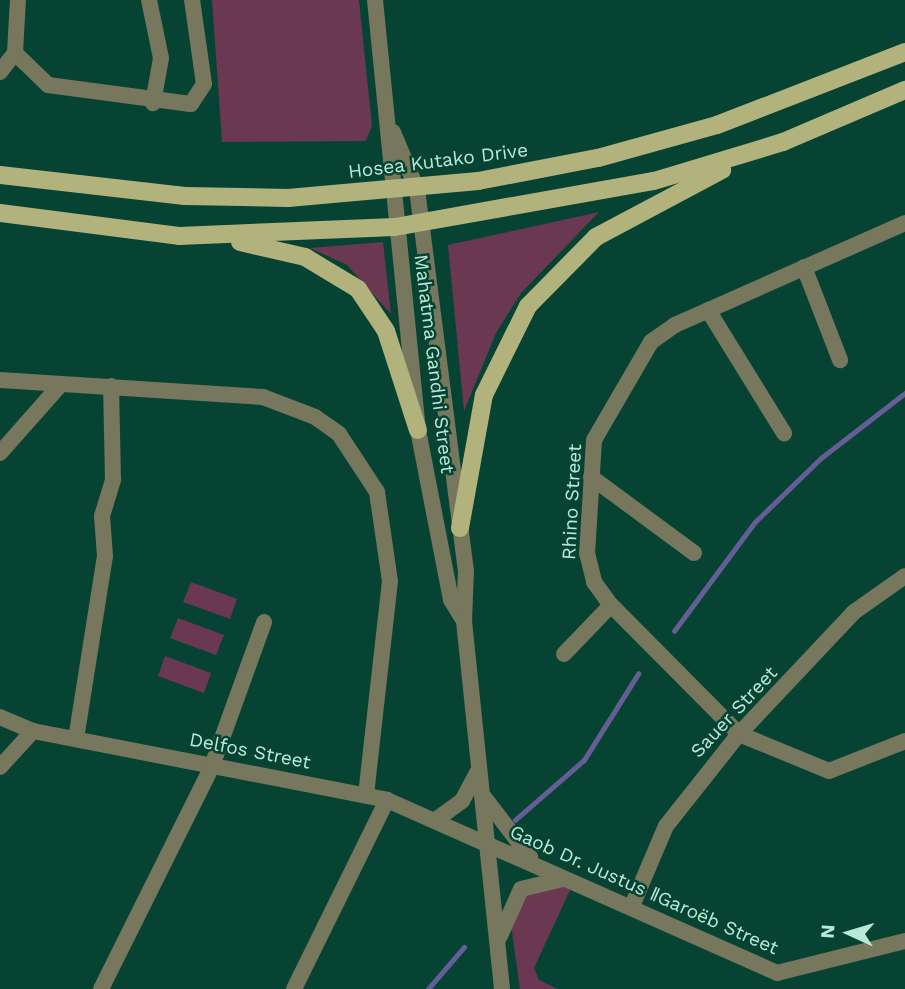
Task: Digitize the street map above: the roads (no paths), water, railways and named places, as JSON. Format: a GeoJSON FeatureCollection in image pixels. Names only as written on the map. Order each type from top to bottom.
{"type":"FeatureCollection","features":[{"type":"Feature","properties":{"kind":"main road","name":"Hosea Kutako Drive"},"geometry":{"type":"LineString","coordinates":[[0,175],[186,196],[288,198],[391,190],[529,172],[666,140],[905,52]]}},
{"type":"Feature","properties":{"kind":"main road"},"geometry":{"type":"LineString","coordinates":[[460,528],[484,396],[528,306],[606,231],[783,142],[905,90]]}},
{"type":"Feature","properties":{"kind":"main road"},"geometry":{"type":"LineString","coordinates":[[179,236],[395,227],[421,223],[610,191],[783,142]]}},
{"type":"Feature","properties":{"kind":"main road"},"geometry":{"type":"LineString","coordinates":[[0,213],[258,244],[304,257],[358,289],[386,331],[418,430]]}},
{"type":"Feature","properties":{"kind":"street"},"geometry":{"type":"LineString","coordinates":[[18,0],[8,64],[48,85],[153,103],[191,104],[200,96],[202,55],[192,0]]}},
{"type":"Feature","properties":{"kind":"street"},"geometry":{"type":"LineString","coordinates":[[149,0],[162,58],[153,103]]}},
{"type":"Feature","properties":{"kind":"street"},"geometry":{"type":"LineString","coordinates":[[374,0],[393,132]]}},
{"type":"Feature","properties":{"kind":"street","name":"Mahatma Gandhi Street"},"geometry":{"type":"LineString","coordinates":[[393,132],[416,187],[468,586],[464,621],[502,989]]}},
{"type":"Feature","properties":{"kind":"street","name":"Mahatma Gandhi Street"},"geometry":{"type":"LineString","coordinates":[[393,132],[391,190],[418,430],[451,600],[464,621]]}},
{"type":"Feature","properties":{"kind":"street","name":"Rhino Street"},"geometry":{"type":"LineString","coordinates":[[739,734],[611,605],[594,582],[587,553],[590,477],[604,414],[640,355],[662,332],[905,223]]}},
{"type":"Feature","properties":{"kind":"street"},"geometry":{"type":"LineString","coordinates":[[804,267],[840,360]]}},
{"type":"Feature","properties":{"kind":"street"},"geometry":{"type":"LineString","coordinates":[[708,310],[784,433]]}},
{"type":"Feature","properties":{"kind":"street"},"geometry":{"type":"LineString","coordinates":[[0,380],[111,386],[284,402],[340,434],[359,458],[377,492],[390,581],[366,795]]}},
{"type":"Feature","properties":{"kind":"street"},"geometry":{"type":"LineString","coordinates":[[0,453],[61,384]]}},
{"type":"Feature","properties":{"kind":"street"},"geometry":{"type":"LineString","coordinates":[[75,738],[105,556],[111,386]]}},
{"type":"Feature","properties":{"kind":"street"},"geometry":{"type":"LineString","coordinates":[[590,477],[694,553]]}},
{"type":"Feature","properties":{"kind":"street","name":"Sauer Street"},"geometry":{"type":"LineString","coordinates":[[632,906],[666,826],[739,734],[854,612],[905,576]]}},
{"type":"Feature","properties":{"kind":"street"},"geometry":{"type":"LineString","coordinates":[[564,654],[611,605]]}},
{"type":"Feature","properties":{"kind":"street"},"geometry":{"type":"LineString","coordinates":[[102,989],[212,765],[264,622]]}},
{"type":"Feature","properties":{"kind":"street","name":"Delfos Street"},"geometry":{"type":"LineString","coordinates":[[0,717],[33,731],[387,800],[487,842]]}},
{"type":"Feature","properties":{"kind":"street"},"geometry":{"type":"LineString","coordinates":[[0,767],[33,731]]}},
{"type":"Feature","properties":{"kind":"street"},"geometry":{"type":"LineString","coordinates":[[739,734],[829,771],[905,741]]}},
{"type":"Feature","properties":{"kind":"street"},"geometry":{"type":"LineString","coordinates":[[437,819],[462,801],[479,769]]}},
{"type":"Feature","properties":{"kind":"street"},"geometry":{"type":"LineString","coordinates":[[481,791],[535,862]]}},
{"type":"Feature","properties":{"kind":"street"},"geometry":{"type":"LineString","coordinates":[[294,989],[387,800]]}},
{"type":"Feature","properties":{"kind":"street","name":"Gaob Dr. Justus ǁGaroëb Street"},"geometry":{"type":"LineString","coordinates":[[487,842],[791,981],[905,941]]}},
{"type":"Feature","properties":{"kind":"street"},"geometry":{"type":"LineString","coordinates":[[497,944],[521,889],[541,880],[569,879]]}},
{"type":"Feature","properties":{"kind":"waterway"},"geometry":{"type":"LineString","coordinates":[[674,631],[755,522],[821,458],[905,393]]}},
{"type":"Feature","properties":{"kind":"waterway"},"geometry":{"type":"LineString","coordinates":[[515,820],[584,760],[638,674]]}},
{"type":"Feature","properties":{"kind":"waterway"},"geometry":{"type":"LineString","coordinates":[[428,989],[464,947]]}}]}
